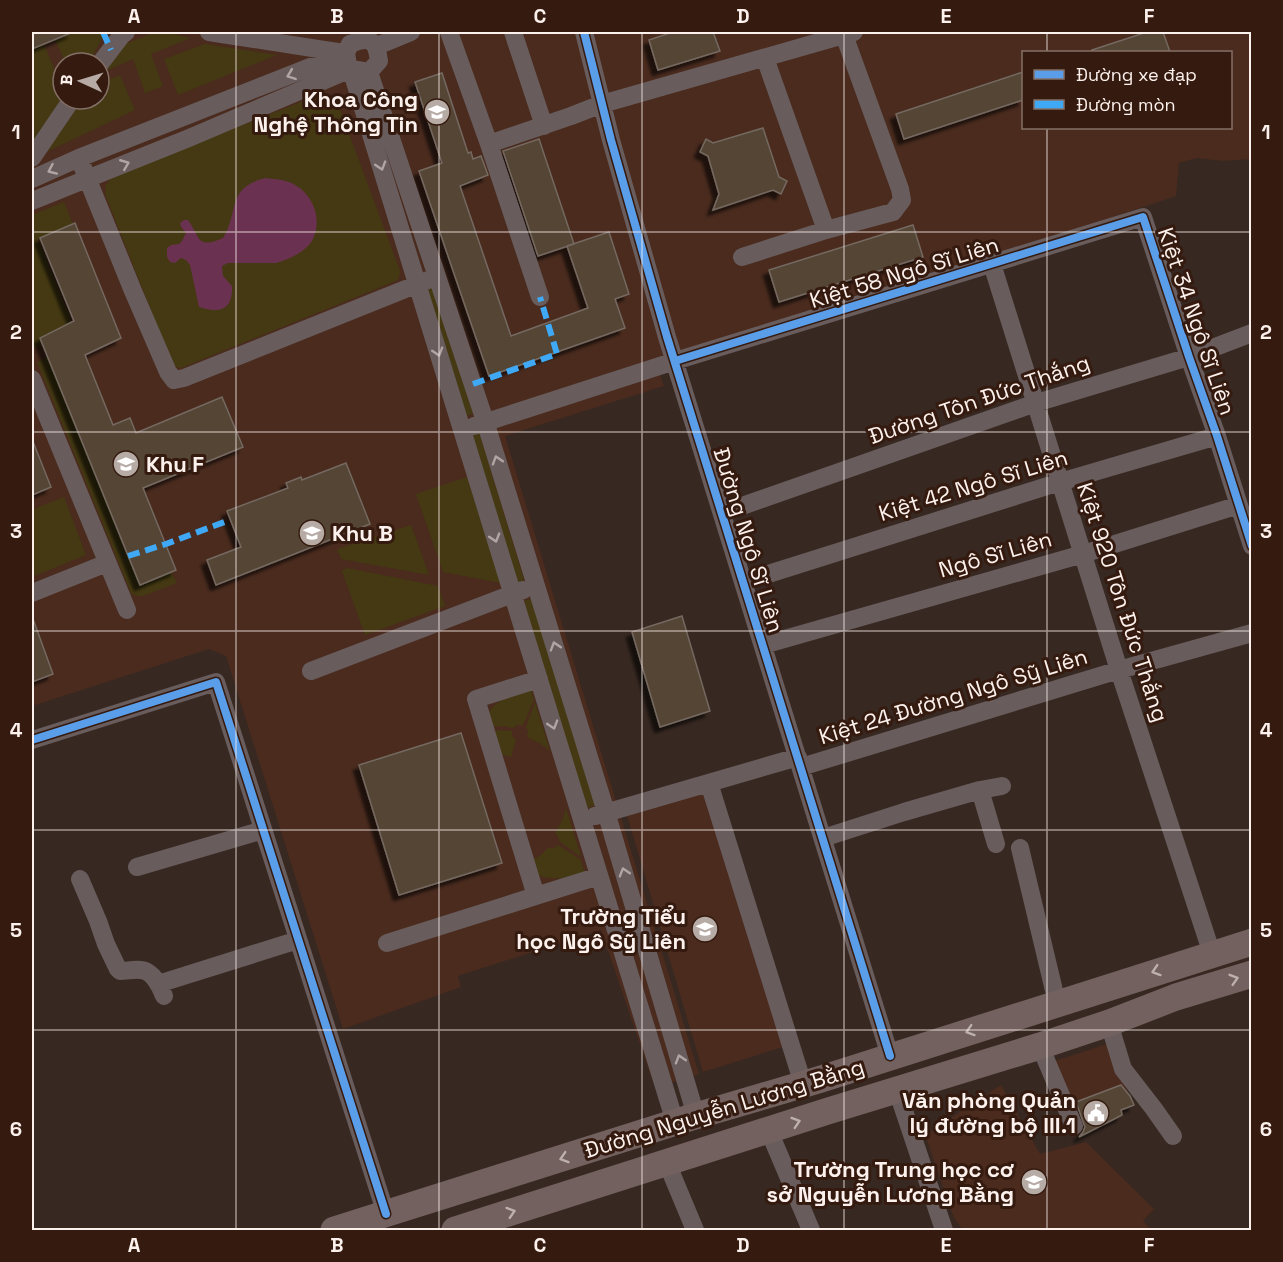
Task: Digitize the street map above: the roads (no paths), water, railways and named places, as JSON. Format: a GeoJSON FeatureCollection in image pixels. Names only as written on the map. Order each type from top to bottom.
{"type":"FeatureCollection","features":[{"type":"Feature","properties":{"kind":"highway","name":"Đường Nguyễn Lương Bằng"},"geometry":{"type":"LineString","coordinates":[[334,1230],[1251,942]]}},
{"type":"Feature","properties":{"kind":"highway","name":"Đường Nguyễn Lương Bằng"},"geometry":{"type":"LineString","coordinates":[[455,1230],[1040,1046],[1176,997],[1251,974]]}},
{"type":"Feature","properties":{"kind":"highway"},"geometry":{"type":"LineString","coordinates":[[687,1119],[700,1152]]}},
{"type":"Feature","properties":{"kind":"street"},"geometry":{"type":"LineString","coordinates":[[109,51],[126,32]]}},
{"type":"Feature","properties":{"kind":"street"},"geometry":{"type":"LineString","coordinates":[[209,32],[355,65]]}},
{"type":"Feature","properties":{"kind":"street"},"geometry":{"type":"LineString","coordinates":[[411,32],[365,39],[350,44],[355,65],[417,284],[599,876],[687,1119]]}},
{"type":"Feature","properties":{"kind":"street"},"geometry":{"type":"LineString","coordinates":[[449,32],[540,297]]}},
{"type":"Feature","properties":{"kind":"street"},"geometry":{"type":"LineString","coordinates":[[513,32],[544,126]]}},
{"type":"Feature","properties":{"kind":"street","name":"Đường Ngô Sĩ Liên"},"geometry":{"type":"LineString","coordinates":[[584,32],[667,337],[890,1056]]}},
{"type":"Feature","properties":{"kind":"street"},"geometry":{"type":"LineString","coordinates":[[489,144],[603,104],[849,33],[902,200],[893,212],[826,230],[742,257]]}},
{"type":"Feature","properties":{"kind":"street"},"geometry":{"type":"LineString","coordinates":[[32,179],[79,158],[355,65],[379,61],[365,39]]}},
{"type":"Feature","properties":{"kind":"street"},"geometry":{"type":"LineString","coordinates":[[765,58],[826,230]]}},
{"type":"Feature","properties":{"kind":"street"},"geometry":{"type":"LineString","coordinates":[[32,201],[189,138],[355,65]]}},
{"type":"Feature","properties":{"kind":"street"},"geometry":{"type":"LineString","coordinates":[[355,65],[438,277],[485,421],[606,812],[687,1119]]}},
{"type":"Feature","properties":{"kind":"street"},"geometry":{"type":"LineString","coordinates":[[32,158],[64,111]]}},
{"type":"Feature","properties":{"kind":"street"},"geometry":{"type":"LineString","coordinates":[[79,158],[146,321],[168,372],[174,380],[438,277]]}},
{"type":"Feature","properties":{"kind":"street","name":"Kiệt 58 Ngô Sĩ Liên"},"geometry":{"type":"LineString","coordinates":[[462,430],[675,361],[1143,217]]}},
{"type":"Feature","properties":{"kind":"street","name":"Kiệt 34 Ngô Sĩ Liên"},"geometry":{"type":"LineString","coordinates":[[1143,217],[1217,436],[1251,546]]}},
{"type":"Feature","properties":{"kind":"street","name":"Kiệt 920 Tôn Đức Thắng"},"geometry":{"type":"LineString","coordinates":[[992,264],[1119,670],[1212,954]]}},
{"type":"Feature","properties":{"kind":"street","name":"Đường Tôn Đức Thắng"},"geometry":{"type":"LineString","coordinates":[[722,513],[1036,403],[1189,357],[1251,333]]}},
{"type":"Feature","properties":{"kind":"street"},"geometry":{"type":"LineString","coordinates":[[32,379],[128,610]]}},
{"type":"Feature","properties":{"kind":"street","name":"Kiệt 42 Ngô Sĩ Liên"},"geometry":{"type":"LineString","coordinates":[[743,582],[1060,482],[1217,436]]}},
{"type":"Feature","properties":{"kind":"street","name":"Ngô Sĩ Liên"},"geometry":{"type":"LineString","coordinates":[[763,645],[1083,554],[1239,505]]}},
{"type":"Feature","properties":{"kind":"street"},"geometry":{"type":"LineString","coordinates":[[32,593],[107,563]]}},
{"type":"Feature","properties":{"kind":"street"},"geometry":{"type":"LineString","coordinates":[[311,671],[512,594],[537,587]]}},
{"type":"Feature","properties":{"kind":"street","name":"Kiệt 24 Đường Ngô Sỹ Liên"},"geometry":{"type":"LineString","coordinates":[[582,820],[709,783],[800,762],[1251,633]]}},
{"type":"Feature","properties":{"kind":"street"},"geometry":{"type":"LineString","coordinates":[[536,896],[476,699],[539,679]]}},
{"type":"Feature","properties":{"kind":"street"},"geometry":{"type":"LineString","coordinates":[[32,740],[216,682],[386,1214]]}},
{"type":"Feature","properties":{"kind":"street"},"geometry":{"type":"LineString","coordinates":[[709,783],[803,1084]]}},
{"type":"Feature","properties":{"kind":"street"},"geometry":{"type":"LineString","coordinates":[[823,838],[980,789],[1002,786]]}},
{"type":"Feature","properties":{"kind":"street"},"geometry":{"type":"LineString","coordinates":[[980,789],[996,844]]}},
{"type":"Feature","properties":{"kind":"street"},"geometry":{"type":"LineString","coordinates":[[137,867],[263,830]]}},
{"type":"Feature","properties":{"kind":"street"},"geometry":{"type":"LineString","coordinates":[[1020,848],[1057,1003]]}},
{"type":"Feature","properties":{"kind":"street"},"geometry":{"type":"LineString","coordinates":[[387,943],[599,876]]}},
{"type":"Feature","properties":{"kind":"street"},"geometry":{"type":"LineString","coordinates":[[80,879],[118,969],[122,971],[145,970],[161,990],[298,940]]}},
{"type":"Feature","properties":{"kind":"street"},"geometry":{"type":"LineString","coordinates":[[1109,1023],[1123,1069],[1173,1136]]}},
{"type":"Feature","properties":{"kind":"street"},"geometry":{"type":"LineString","coordinates":[[1040,1046],[1074,1126]]}},
{"type":"Feature","properties":{"kind":"street"},"geometry":{"type":"LineString","coordinates":[[897,1090],[944,1230]]}},
{"type":"Feature","properties":{"kind":"street"},"geometry":{"type":"LineString","coordinates":[[769,1131],[811,1230]]}},
{"type":"Feature","properties":{"kind":"street"},"geometry":{"type":"LineString","coordinates":[[667,1163],[695,1230]]}},
{"type":"Feature","properties":{"kind":"place","name":"Khoa Công Nghệ Thông Tin"},"geometry":{"type":"Point","coordinates":[437,112]}},
{"type":"Feature","properties":{"kind":"place","name":"Khu F"},"geometry":{"type":"Point","coordinates":[126,464]}},
{"type":"Feature","properties":{"kind":"place","name":"Khu B"},"geometry":{"type":"Point","coordinates":[312,533]}},
{"type":"Feature","properties":{"kind":"place","name":"Trường Tiểu học Ngô Sỹ Liên"},"geometry":{"type":"Point","coordinates":[705,929]}},
{"type":"Feature","properties":{"kind":"place","name":"Văn phòng Quản lý đường bộ III.1"},"geometry":{"type":"Point","coordinates":[1096,1113]}},
{"type":"Feature","properties":{"kind":"place","name":"Trường Trung học cơ sở Nguyễn Lương Bằng"},"geometry":{"type":"Point","coordinates":[1034,1182]}}]}
